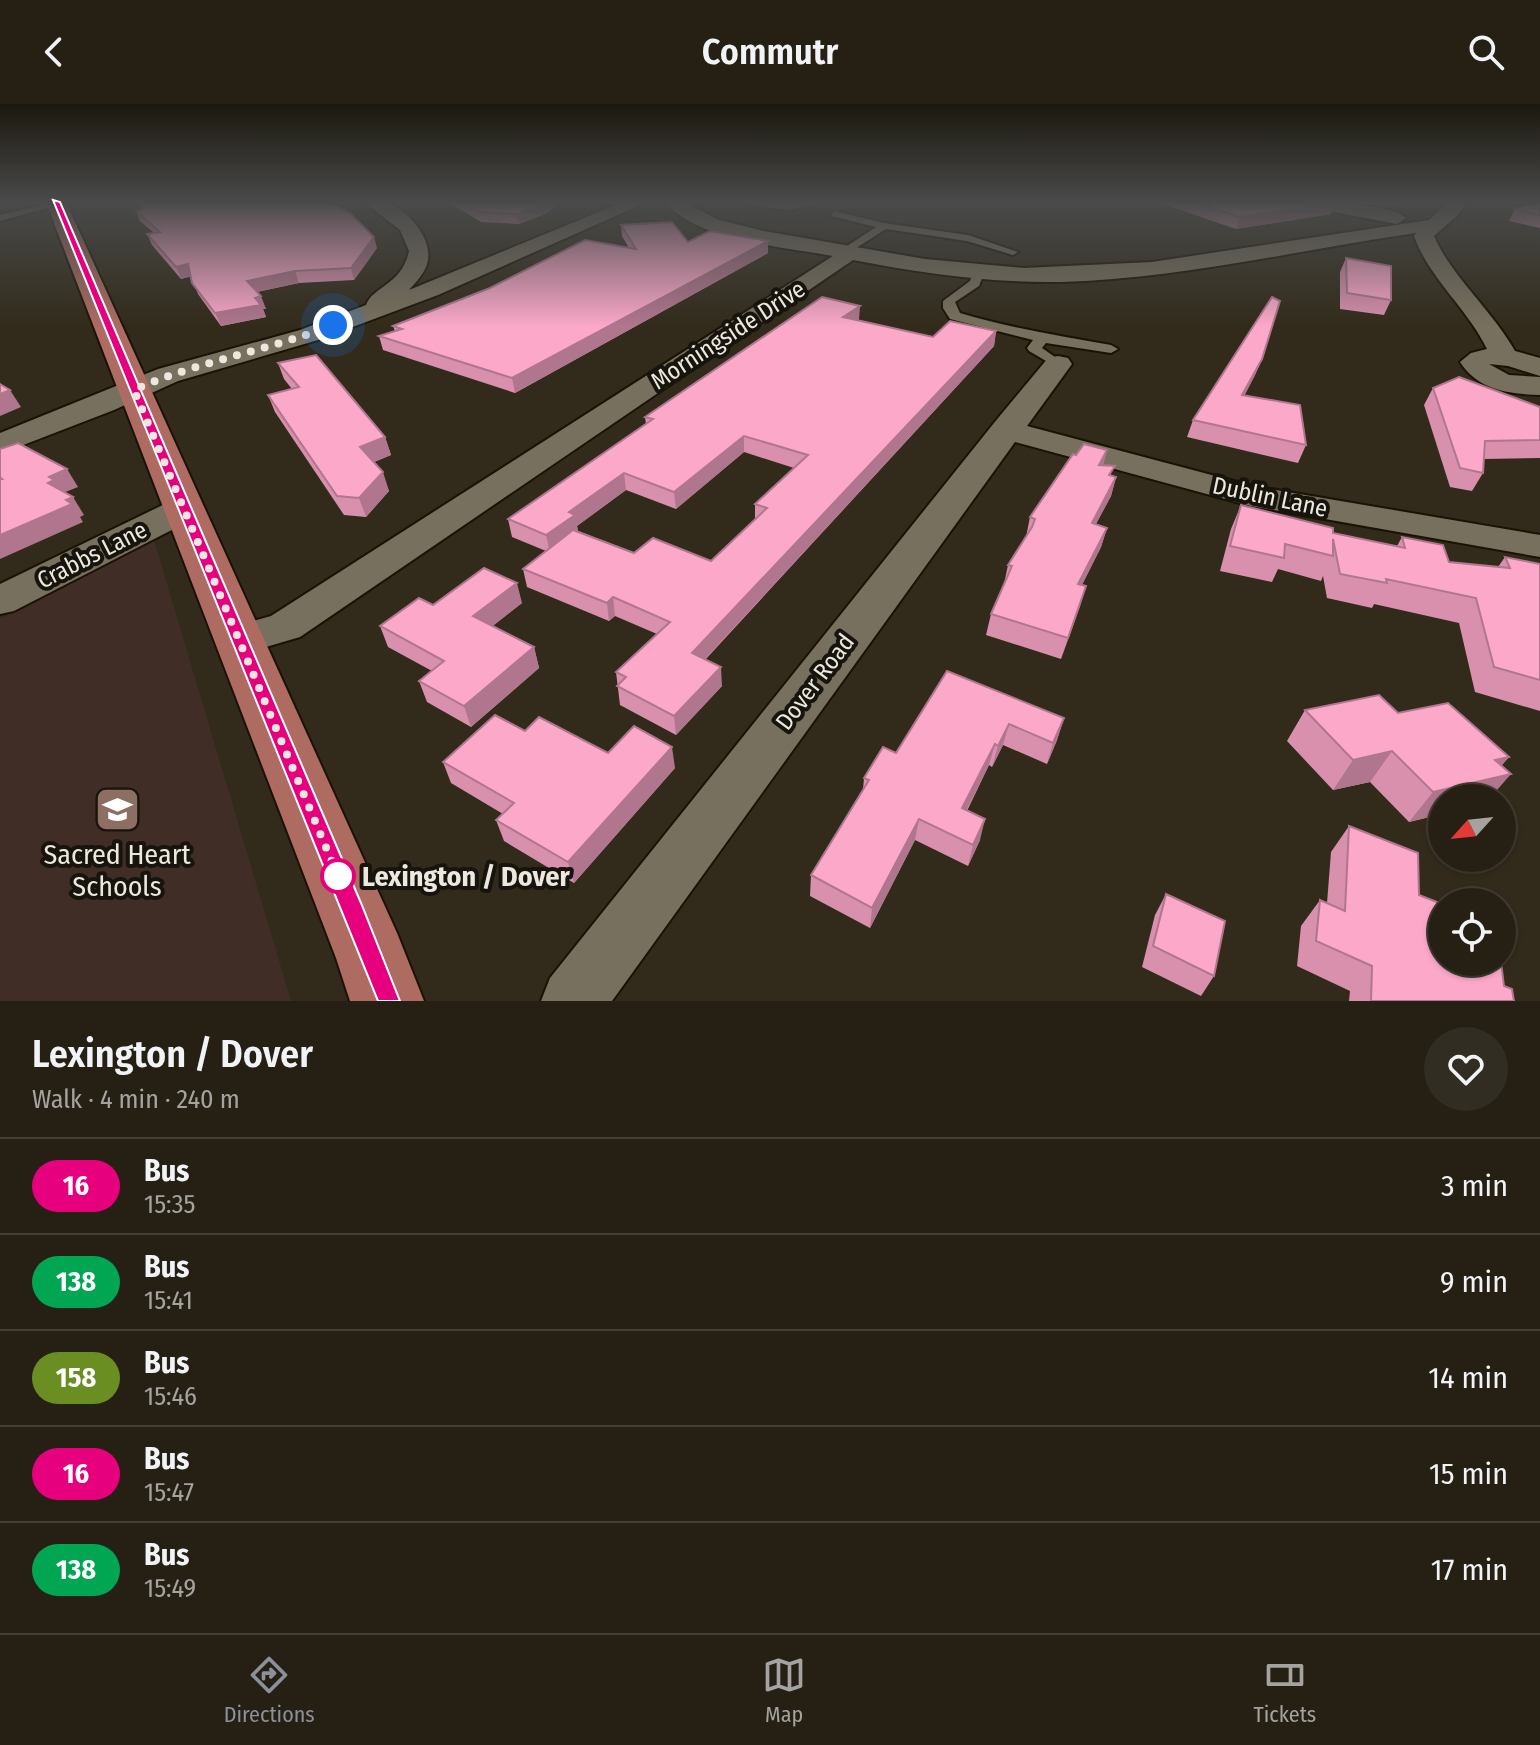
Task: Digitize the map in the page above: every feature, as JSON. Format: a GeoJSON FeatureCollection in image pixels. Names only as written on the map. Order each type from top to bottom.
{"type":"FeatureCollection","features":[{"type":"Feature","properties":{"kind":"main road"},"geometry":{"type":"LineString","coordinates":[[74,244],[239,640],[372,992]]}},
{"type":"Feature","properties":{"kind":"street"},"geometry":{"type":"LineString","coordinates":[[420,244],[438,258]]}},
{"type":"Feature","properties":{"kind":"street"},"geometry":{"type":"LineString","coordinates":[[0,444],[168,375],[263,349],[358,316],[541,244]]}},
{"type":"Feature","properties":{"kind":"street"},"geometry":{"type":"LineString","coordinates":[[805,244],[978,273],[1060,275],[1149,270],[1302,244]]}},
{"type":"Feature","properties":{"kind":"street"},"geometry":{"type":"LineString","coordinates":[[1384,244],[1431,254]]}},
{"type":"Feature","properties":{"kind":"street"},"geometry":{"type":"LineString","coordinates":[[1427,244],[1431,254],[1488,325],[1505,358]]}},
{"type":"Feature","properties":{"kind":"street","name":"Morningside Drive"},"geometry":{"type":"LineString","coordinates":[[239,640],[285,627],[842,260],[845,252]]}},
{"type":"Feature","properties":{"kind":"street"},"geometry":{"type":"LineString","coordinates":[[358,316],[438,258],[502,260]]}},
{"type":"Feature","properties":{"kind":"street","name":"Dover Road"},"geometry":{"type":"LineString","coordinates":[[573,1001],[1005,430],[1052,350]]}},
{"type":"Feature","properties":{"kind":"street"},"geometry":{"type":"LineString","coordinates":[[1540,368],[1505,358],[1482,357],[1473,362],[1479,371],[1500,380],[1540,386]]}},
{"type":"Feature","properties":{"kind":"street","name":"Dublin Lane"},"geometry":{"type":"LineString","coordinates":[[1005,430],[1251,496],[1540,546]]}},
{"type":"Feature","properties":{"kind":"street","name":"Crabbs Lane"},"geometry":{"type":"LineString","coordinates":[[0,601],[184,509]]}},
{"type":"Feature","properties":{"kind":"lane"},"geometry":{"type":"LineString","coordinates":[[845,252],[857,244]]}},
{"type":"Feature","properties":{"kind":"lane"},"geometry":{"type":"LineString","coordinates":[[987,244],[1013,252]]}},
{"type":"Feature","properties":{"kind":"lane"},"geometry":{"type":"LineString","coordinates":[[978,273],[970,288],[951,299],[949,305],[952,313],[1052,350],[1111,349]]}},
{"type":"Feature","properties":{"kind":"shaded area","name":"Sacred Heart Schools"},"geometry":{"type":"Polygon","coordinates":[[[154,540],[291,1001],[0,1001],[0,619],[154,540]]]}},
{"type":"Feature","properties":{"kind":"building"},"geometry":{"type":"Polygon","coordinates":[[[156,244],[369,244],[351,268],[295,271],[247,281],[261,296],[255,298],[261,305],[215,313],[192,283],[188,264],[176,267],[156,244]]]}},
{"type":"Feature","properties":{"kind":"building"},"geometry":{"type":"Polygon","coordinates":[[[577,244],[607,244],[636,249],[633,244],[763,244],[512,378],[379,336],[402,329],[393,326],[490,288],[577,244]]]}},
{"type":"Feature","properties":{"kind":"building"},"geometry":{"type":"Polygon","coordinates":[[[1346,258],[1391,266],[1391,300],[1347,293],[1346,258]]]}},
{"type":"Feature","properties":{"kind":"building"},"geometry":{"type":"Polygon","coordinates":[[[822,297],[860,306],[843,317],[933,337],[950,321],[996,331],[692,653],[721,667],[674,716],[617,686],[626,677],[616,672],[670,622],[613,597],[607,603],[523,569],[573,530],[634,553],[653,538],[711,561],[767,508],[755,504],[808,455],[744,436],[674,492],[624,473],[569,512],[575,515],[546,535],[508,519],[653,419],[645,417],[822,297]]]}},
{"type":"Feature","properties":{"kind":"building"},"geometry":{"type":"Polygon","coordinates":[[[1272,297],[1280,301],[1262,359],[1242,395],[1300,405],[1306,445],[1193,420],[1272,297]]]}},
{"type":"Feature","properties":{"kind":"building"},"geometry":{"type":"Polygon","coordinates":[[[316,355],[385,437],[360,447],[383,472],[359,498],[337,496],[268,395],[299,387],[278,363],[316,355]]]}},
{"type":"Feature","properties":{"kind":"building"},"geometry":{"type":"Polygon","coordinates":[[[1459,377],[1540,407],[1540,440],[1485,441],[1483,473],[1460,468],[1433,388],[1459,377]]]}},
{"type":"Feature","properties":{"kind":"building"},"geometry":{"type":"Polygon","coordinates":[[[0,384],[10,390],[0,394],[0,384]]]}},
{"type":"Feature","properties":{"kind":"building"},"geometry":{"type":"Polygon","coordinates":[[[18,443],[67,469],[49,477],[54,480],[48,483],[73,497],[66,500],[72,504],[0,535],[0,449],[18,443]]]}},
{"type":"Feature","properties":{"kind":"building"},"geometry":{"type":"Polygon","coordinates":[[[1084,444],[1107,450],[1099,465],[1115,466],[1109,475],[1116,477],[1092,523],[1107,528],[1078,584],[1086,586],[1068,638],[991,614],[1012,566],[1008,565],[1032,527],[1035,519],[1030,517],[1073,454],[1076,455],[1084,444]]]}},
{"type":"Feature","properties":{"kind":"building"},"geometry":{"type":"Polygon","coordinates":[[[1241,505],[1333,528],[1333,533],[1405,548],[1402,537],[1443,545],[1449,562],[1510,568],[1505,557],[1540,564],[1540,680],[1494,667],[1476,598],[1386,579],[1387,583],[1340,574],[1333,539],[1333,556],[1285,544],[1284,558],[1230,546],[1241,505]]]}},
{"type":"Feature","properties":{"kind":"building"},"geometry":{"type":"Polygon","coordinates":[[[484,568],[517,583],[473,616],[534,647],[464,706],[419,681],[444,661],[380,626],[419,598],[433,605],[484,568]]]}},
{"type":"Feature","properties":{"kind":"building"},"geometry":{"type":"Polygon","coordinates":[[[947,671],[1064,718],[1053,743],[1009,724],[998,746],[995,744],[962,808],[985,819],[973,845],[919,819],[872,908],[811,875],[869,780],[864,778],[883,747],[896,753],[947,671]]]}},
{"type":"Feature","properties":{"kind":"building"},"geometry":{"type":"Polygon","coordinates":[[[1379,695],[1398,713],[1448,703],[1509,757],[1495,760],[1511,774],[1468,784],[1428,784],[1428,787],[1392,751],[1353,760],[1305,710],[1379,695]]]}},
{"type":"Feature","properties":{"kind":"building"},"geometry":{"type":"Polygon","coordinates":[[[495,715],[525,731],[539,717],[608,753],[634,726],[672,747],[568,862],[496,820],[514,803],[443,762],[495,715]]]}},
{"type":"Feature","properties":{"kind":"building"},"geometry":{"type":"Polygon","coordinates":[[[1349,826],[1418,853],[1419,895],[1428,899],[1428,976],[1503,976],[1504,986],[1512,989],[1514,1001],[1371,1001],[1372,966],[1316,941],[1320,900],[1345,911],[1349,826]]]}},
{"type":"Feature","properties":{"kind":"building"},"geometry":{"type":"Polygon","coordinates":[[[1166,894],[1225,921],[1214,976],[1153,946],[1166,894]]]}},
{"type":"Feature","properties":{"kind":"bus line","name":"16"},"geometry":{"type":"LineString","coordinates":[[73,244],[349,903],[387,1001]]}},
{"type":"Feature","properties":{"kind":"place","name":"Sacred Heart Schools"},"geometry":{"type":"Point","coordinates":[117,810]}},
{"type":"Feature","properties":{"kind":"place","name":"Lexington / Dover"},"geometry":{"type":"Point","coordinates":[338,876]}},
{"type":"Feature","properties":{"kind":"route"},"geometry":{"type":"LineString","coordinates":[[333,325],[263,349],[168,375],[134,390],[338,876]]}}]}
